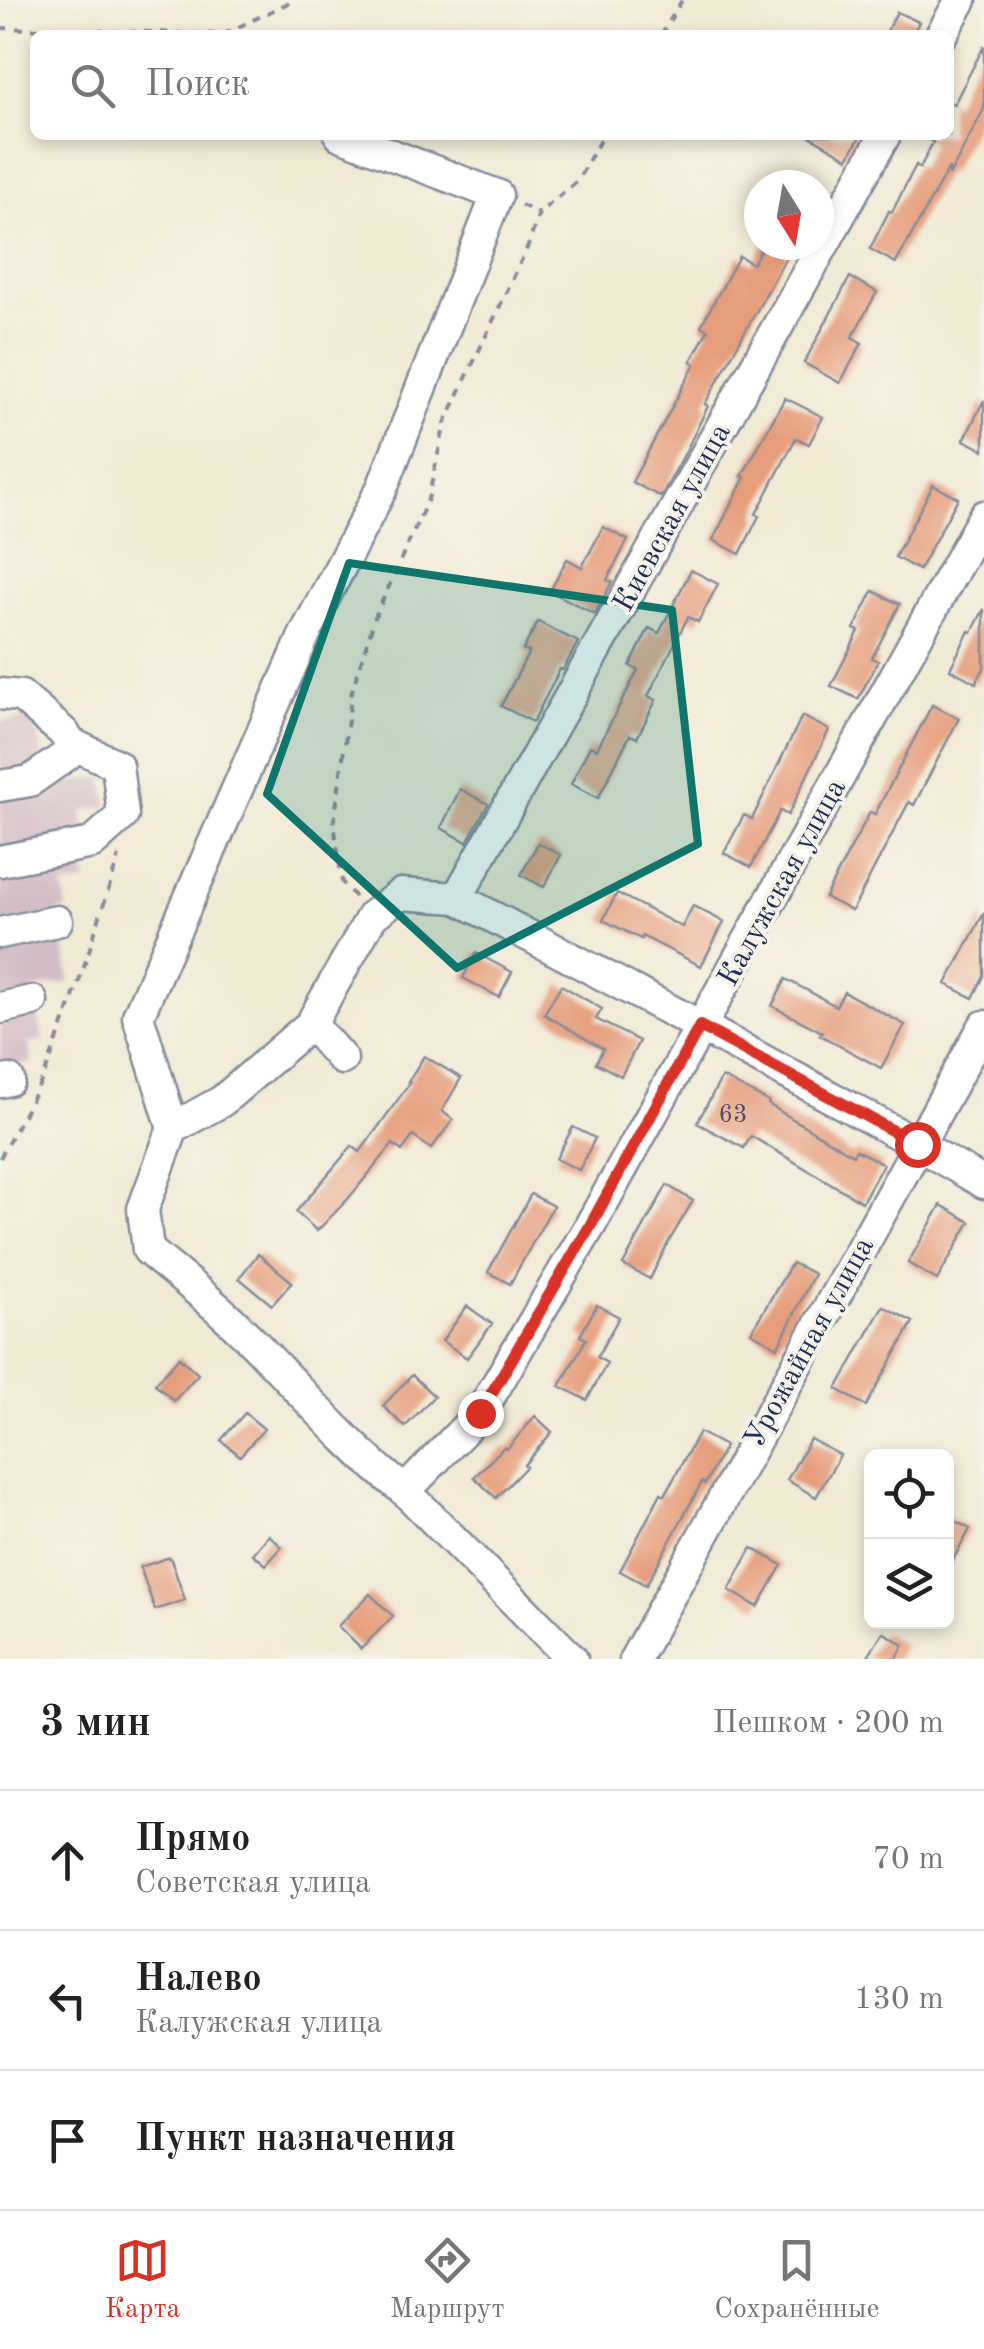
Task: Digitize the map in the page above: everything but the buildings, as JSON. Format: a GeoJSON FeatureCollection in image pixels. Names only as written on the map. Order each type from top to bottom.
{"type":"FeatureCollection","features":[{"type":"Feature","properties":{"kind":"street"},"geometry":{"type":"LineString","coordinates":[[944,30],[961,0]]}},
{"type":"Feature","properties":{"kind":"street"},"geometry":{"type":"LineString","coordinates":[[353,140],[497,195],[382,488],[305,634],[138,1016],[173,1128],[143,1208],[148,1250],[240,1328],[375,1468],[405,1490],[572,1659]]}},
{"type":"Feature","properties":{"kind":"street","name":"Киевская улица"},"geometry":{"type":"LineString","coordinates":[[457,898],[882,140]]}},
{"type":"Feature","properties":{"kind":"street","name":"Калужская улица"},"geometry":{"type":"LineString","coordinates":[[405,1490],[480,1413],[590,1226],[984,516]]}},
{"type":"Feature","properties":{"kind":"street"},"geometry":{"type":"LineString","coordinates":[[0,694],[21,696],[64,733],[70,743],[118,765],[123,814],[92,843],[0,861]]}},
{"type":"Feature","properties":{"kind":"street"},"geometry":{"type":"LineString","coordinates":[[0,786],[30,781],[68,755],[70,743]]}},
{"type":"Feature","properties":{"kind":"street"},"geometry":{"type":"LineString","coordinates":[[173,1128],[222,1101],[312,1024],[372,916],[401,894],[457,898],[700,1026],[984,1183]]}},
{"type":"Feature","properties":{"kind":"street"},"geometry":{"type":"LineString","coordinates":[[0,933],[57,921]]}},
{"type":"Feature","properties":{"kind":"street"},"geometry":{"type":"LineString","coordinates":[[0,1008],[32,1001]]}},
{"type":"Feature","properties":{"kind":"street"},"geometry":{"type":"LineString","coordinates":[[312,1024],[342,1059]]}},
{"type":"Feature","properties":{"kind":"street","name":"Урожайная улица"},"geometry":{"type":"LineString","coordinates":[[635,1659],[984,1026]]}},
{"type":"Feature","properties":{"kind":"path"},"geometry":{"type":"LineString","coordinates":[[232,30],[290,0]]}},
{"type":"Feature","properties":{"kind":"path"},"geometry":{"type":"LineString","coordinates":[[664,30],[682,0]]}},
{"type":"Feature","properties":{"kind":"path"},"geometry":{"type":"LineString","coordinates":[[0,28],[75,30]]}},
{"type":"Feature","properties":{"kind":"path"},"geometry":{"type":"LineString","coordinates":[[372,916],[342,882],[334,823],[352,691],[375,618],[428,499],[445,423],[528,246],[539,213],[576,181],[600,140]]}},
{"type":"Feature","properties":{"kind":"path"},"geometry":{"type":"LineString","coordinates":[[0,1158],[44,1076],[83,970],[120,852],[123,814]]}},
{"type":"Feature","properties":{"kind":"highlighted area"},"geometry":{"type":"Polygon","coordinates":[[[349,563],[672,610],[698,844],[457,968],[267,794],[349,563]]]}},
{"type":"Feature","properties":{"kind":"shaded area"},"geometry":{"type":"Polygon","coordinates":[[[35,716],[48,784],[104,777],[108,806],[83,811],[86,834],[80,835],[87,882],[63,886],[67,909],[58,911],[70,982],[33,989],[43,1040],[28,1043],[32,1062],[0,1068],[0,722],[35,716]]]}},
{"type":"Feature","properties":{"kind":"route"},"geometry":{"type":"LineString","coordinates":[[480,1413],[590,1226],[700,1026],[917,1144]]}}]}
